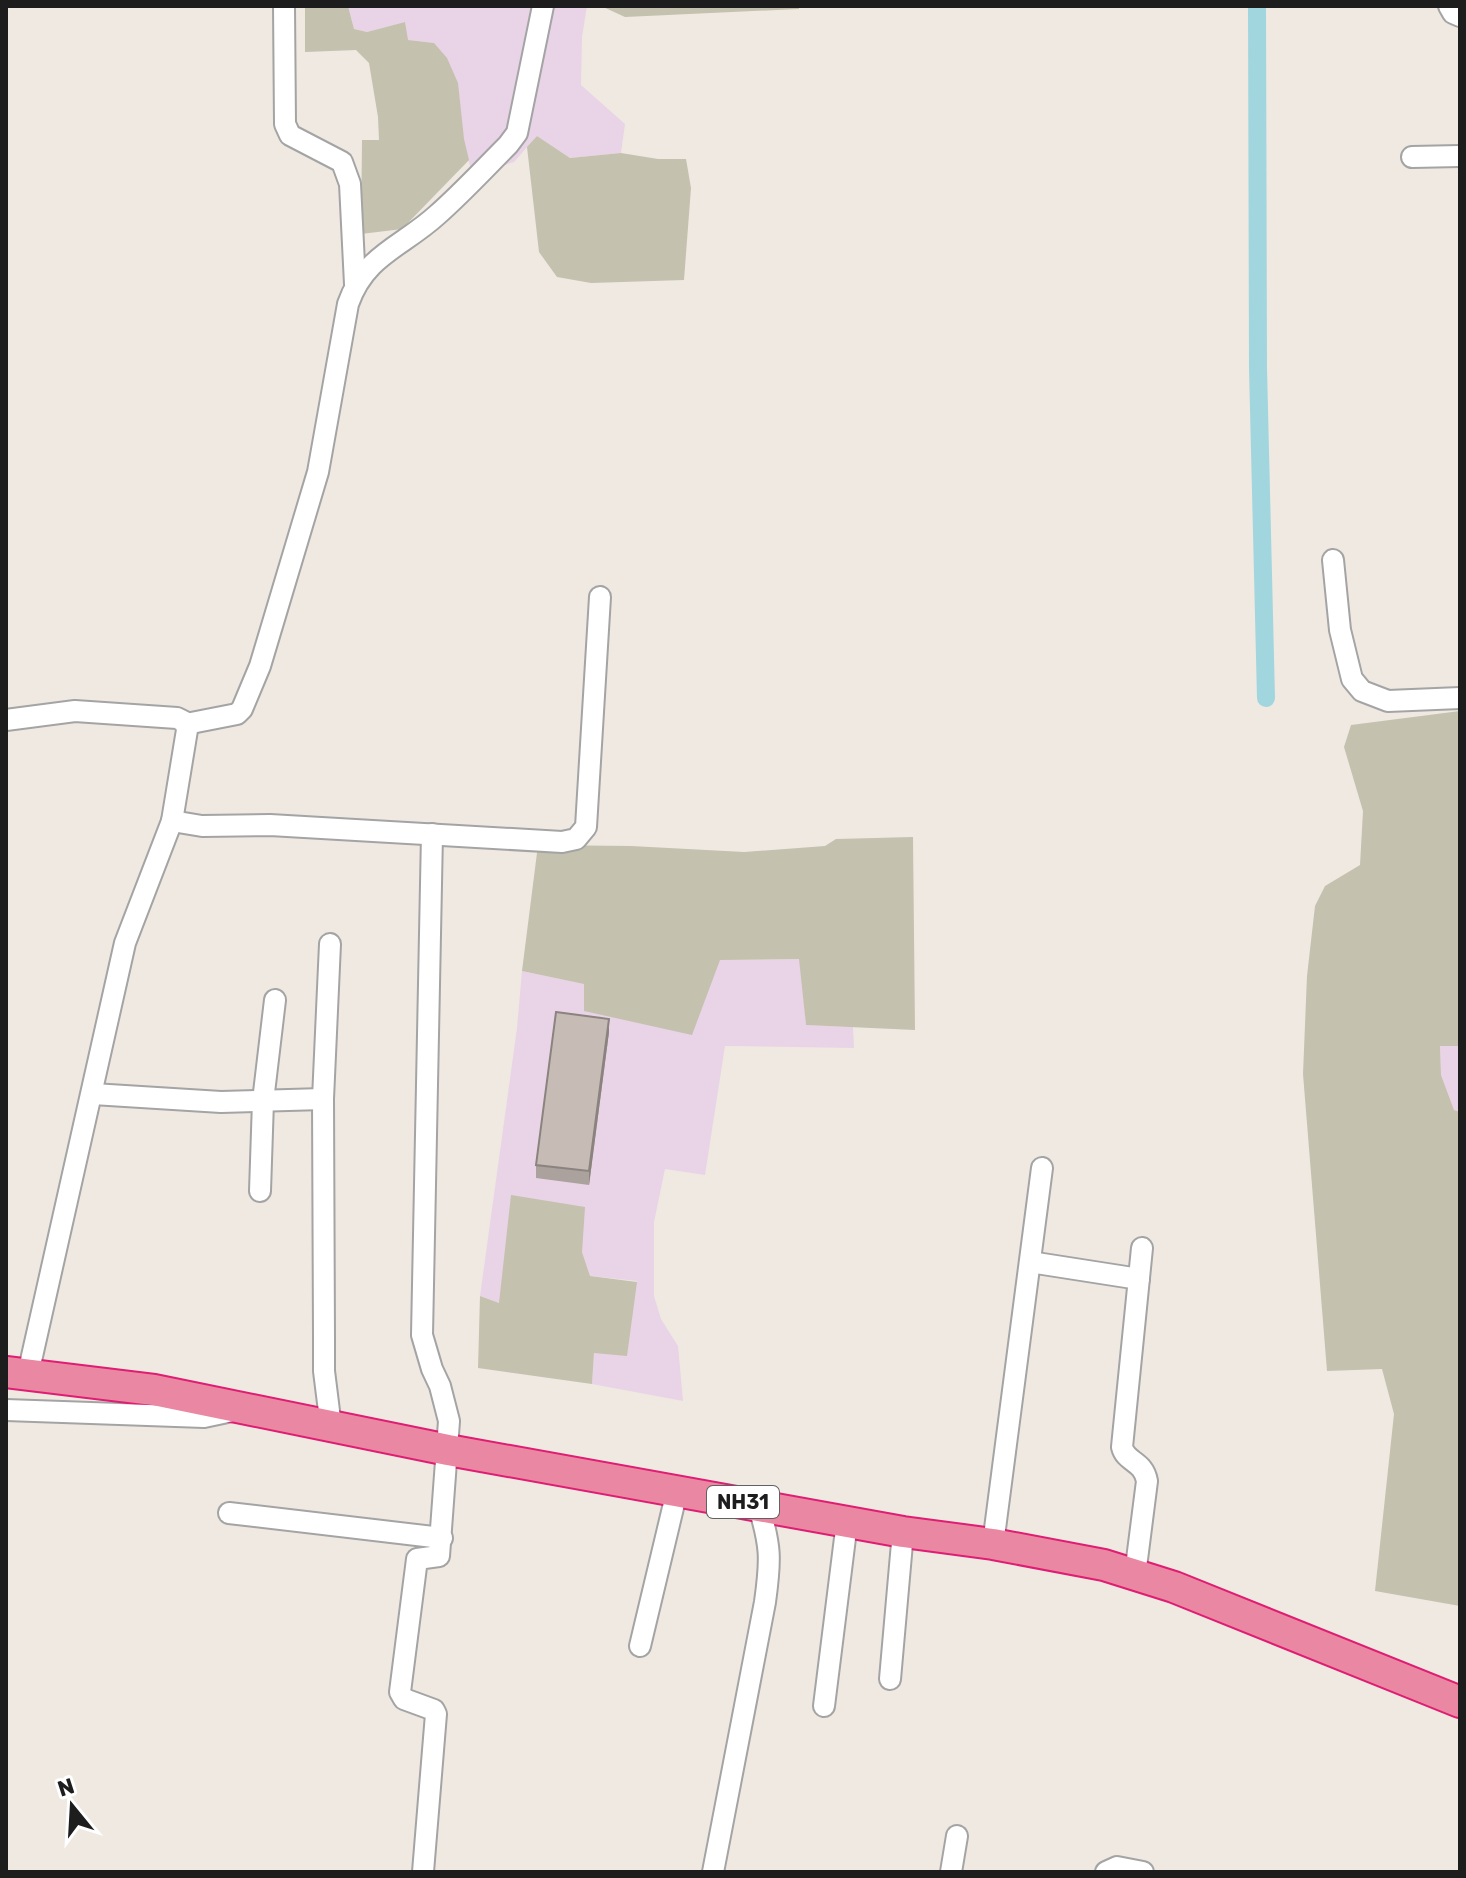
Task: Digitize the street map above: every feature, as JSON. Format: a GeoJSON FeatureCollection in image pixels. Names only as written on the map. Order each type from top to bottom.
{"type":"FeatureCollection","features":[{"type":"Feature","properties":{"kind":"highway","name":"NH31"},"geometry":{"type":"LineString","coordinates":[[17,1373],[154,1390],[448,1450],[1104,1565],[1174,1587],[1460,1702]]}},
{"type":"Feature","properties":{"kind":"street"},"geometry":{"type":"LineString","coordinates":[[284,6],[285,124],[290,135],[342,162],[347,169],[355,284]]}},
{"type":"Feature","properties":{"kind":"street"},"geometry":{"type":"LineString","coordinates":[[6,720],[75,711],[103,711],[177,718],[186,724],[237,714],[242,709],[260,666],[318,472],[348,304],[355,284],[367,268],[390,248],[435,217],[517,133],[543,6]]}},
{"type":"Feature","properties":{"kind":"street"},"geometry":{"type":"LineString","coordinates":[[1449,6],[1453,13],[1460,16]]}},
{"type":"Feature","properties":{"kind":"street"},"geometry":{"type":"LineString","coordinates":[[1412,157],[1460,156]]}},
{"type":"Feature","properties":{"kind":"street"},"geometry":{"type":"LineString","coordinates":[[1333,560],[1340,630],[1352,679],[1362,691],[1388,701],[1460,698]]}},
{"type":"Feature","properties":{"kind":"street"},"geometry":{"type":"LineString","coordinates":[[172,821],[202,826],[270,825],[562,842],[576,839],[586,827],[600,597]]}},
{"type":"Feature","properties":{"kind":"street"},"geometry":{"type":"LineString","coordinates":[[17,1373],[93,1094],[125,943],[172,821],[186,724]]}},
{"type":"Feature","properties":{"kind":"street"},"geometry":{"type":"LineString","coordinates":[[423,1872],[436,1714],[434,1710],[404,1699],[400,1692],[417,1559],[438,1557],[442,1538],[448,1450],[449,1421],[422,1335],[432,834]]}},
{"type":"Feature","properties":{"kind":"street"},"geometry":{"type":"LineString","coordinates":[[330,944],[323,1099],[324,1371],[331,1427]]}},
{"type":"Feature","properties":{"kind":"street"},"geometry":{"type":"LineString","coordinates":[[260,1191],[263,1101],[275,1000]]}},
{"type":"Feature","properties":{"kind":"street"},"geometry":{"type":"LineString","coordinates":[[93,1094],[221,1102],[323,1099]]}},
{"type":"Feature","properties":{"kind":"street"},"geometry":{"type":"LineString","coordinates":[[993,1544],[1042,1168]]}},
{"type":"Feature","properties":{"kind":"street"},"geometry":{"type":"LineString","coordinates":[[1135,1575],[1147,1481],[1143,1468],[1126,1456],[1122,1447],[1142,1248]]}},
{"type":"Feature","properties":{"kind":"street"},"geometry":{"type":"LineString","coordinates":[[1030,1262],[1139,1279]]}},
{"type":"Feature","properties":{"kind":"street"},"geometry":{"type":"LineString","coordinates":[[6,1410],[204,1417],[224,1415],[245,1407]]}},
{"type":"Feature","properties":{"kind":"street"},"geometry":{"type":"LineString","coordinates":[[640,1646],[677,1491]]}},
{"type":"Feature","properties":{"kind":"street"},"geometry":{"type":"LineString","coordinates":[[713,1872],[771,1558],[758,1504]]}},
{"type":"Feature","properties":{"kind":"street"},"geometry":{"type":"LineString","coordinates":[[229,1513],[442,1538]]}},
{"type":"Feature","properties":{"kind":"street"},"geometry":{"type":"LineString","coordinates":[[824,1706],[847,1522]]}},
{"type":"Feature","properties":{"kind":"street"},"geometry":{"type":"LineString","coordinates":[[890,1679],[903,1532]]}},
{"type":"Feature","properties":{"kind":"street"},"geometry":{"type":"LineString","coordinates":[[951,1872],[957,1836]]}},
{"type":"Feature","properties":{"kind":"street"},"geometry":{"type":"LineString","coordinates":[[1106,1872],[1117,1867],[1143,1872]]}},
{"type":"Feature","properties":{"kind":"shaded area"},"geometry":{"type":"Polygon","coordinates":[[[305,6],[348,6],[354,29],[367,32],[405,22],[408,40],[434,43],[447,58],[458,83],[469,160],[402,229],[361,234],[362,140],[379,140],[369,63],[356,50],[305,52],[305,6]]]}},
{"type":"Feature","properties":{"kind":"shaded area"},"geometry":{"type":"Polygon","coordinates":[[[348,6],[587,6],[582,37],[581,85],[625,124],[621,153],[570,158],[537,136],[514,162],[473,176],[434,43],[407,40],[405,22],[367,32],[354,29],[348,6]]]}},
{"type":"Feature","properties":{"kind":"shaded area"},"geometry":{"type":"Polygon","coordinates":[[[601,6],[799,6],[799,9],[625,17],[601,6]]]}},
{"type":"Feature","properties":{"kind":"shaded area"},"geometry":{"type":"Polygon","coordinates":[[[537,136],[570,158],[621,153],[658,159],[686,159],[691,188],[684,280],[591,283],[557,277],[539,252],[527,147],[537,136]]]}},
{"type":"Feature","properties":{"kind":"shaded area"},"geometry":{"type":"Polygon","coordinates":[[[1460,711],[1460,1046],[1440,1046],[1441,1075],[1454,1110],[1460,1112],[1460,1606],[1375,1591],[1394,1414],[1382,1369],[1327,1371],[1303,1074],[1307,976],[1315,906],[1325,886],[1360,865],[1363,811],[1344,747],[1351,725],[1460,711]]]}},
{"type":"Feature","properties":{"kind":"shaded area"},"geometry":{"type":"Polygon","coordinates":[[[913,837],[915,1030],[806,1025],[799,959],[720,960],[692,1035],[584,1011],[584,984],[522,971],[538,845],[744,852],[825,846],[836,839],[913,837]]]}},
{"type":"Feature","properties":{"kind":"shaded area"},"geometry":{"type":"Polygon","coordinates":[[[800,959],[806,1025],[853,1027],[854,1048],[725,1046],[705,1175],[665,1169],[654,1222],[654,1296],[661,1319],[678,1346],[683,1401],[592,1384],[594,1353],[637,1281],[590,1276],[582,1252],[499,1303],[480,1296],[522,971],[585,984],[584,1011],[720,960],[800,959]]]}},
{"type":"Feature","properties":{"kind":"shaded area"},"geometry":{"type":"Polygon","coordinates":[[[1440,1045],[1460,1046],[1460,1112],[1454,1110],[1441,1075],[1440,1045]]]}},
{"type":"Feature","properties":{"kind":"shaded area"},"geometry":{"type":"Polygon","coordinates":[[[511,1195],[585,1207],[582,1252],[590,1276],[637,1282],[627,1356],[594,1353],[592,1384],[478,1368],[480,1296],[499,1303],[511,1195]]]}},
{"type":"Feature","properties":{"kind":"building"},"geometry":{"type":"Polygon","coordinates":[[[556,1012],[609,1019],[589,1171],[536,1165],[556,1012]]]}},
{"type":"Feature","properties":{"kind":"waterway"},"geometry":{"type":"LineString","coordinates":[[1257,6],[1258,368],[1266,698]]}}]}
